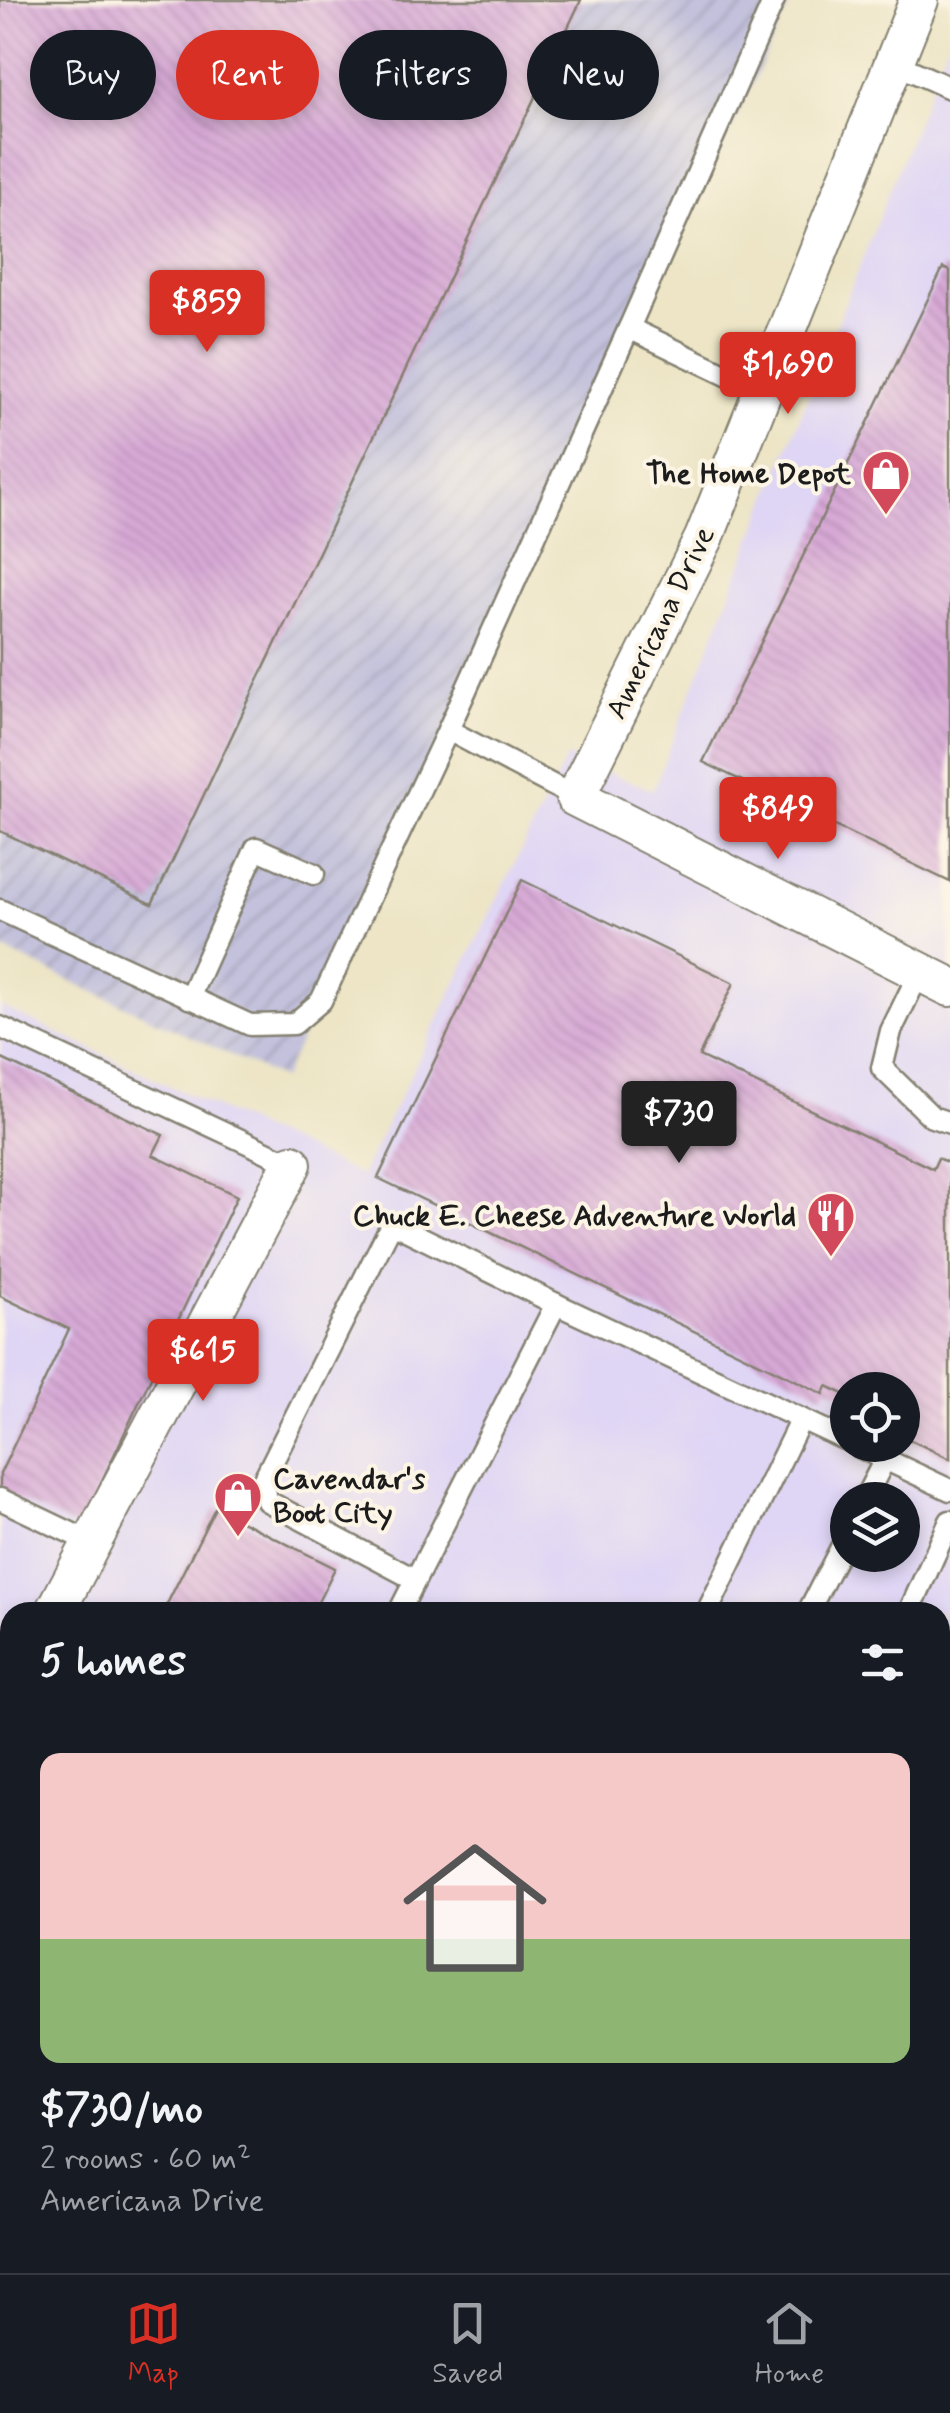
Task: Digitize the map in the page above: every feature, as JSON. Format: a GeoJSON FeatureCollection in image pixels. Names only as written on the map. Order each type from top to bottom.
{"type":"FeatureCollection","features":[{"type":"Feature","properties":{"kind":"street","name":"Americana Drive"},"geometry":{"type":"LineString","coordinates":[[575,797],[704,538],[919,0]]}},
{"type":"Feature","properties":{"kind":"street"},"geometry":{"type":"LineString","coordinates":[[575,797],[935,979]]}},
{"type":"Feature","properties":{"kind":"street"},"geometry":{"type":"LineString","coordinates":[[60,1602],[292,1164]]}},
{"type":"Feature","properties":{"kind":"lane"},"geometry":{"type":"LineString","coordinates":[[0,910],[250,1026],[294,1024],[322,1001],[448,730],[774,0]]}},
{"type":"Feature","properties":{"kind":"lane"},"geometry":{"type":"LineString","coordinates":[[894,63],[950,88]]}},
{"type":"Feature","properties":{"kind":"lane"},"geometry":{"type":"LineString","coordinates":[[629,328],[762,392]]}},
{"type":"Feature","properties":{"kind":"lane"},"geometry":{"type":"LineString","coordinates":[[448,730],[575,797]]}},
{"type":"Feature","properties":{"kind":"lane"},"geometry":{"type":"LineString","coordinates":[[189,998],[256,848],[314,874]]}},
{"type":"Feature","properties":{"kind":"lane"},"geometry":{"type":"LineString","coordinates":[[935,979],[891,1031],[882,1068],[932,1116],[950,1123]]}},
{"type":"Feature","properties":{"kind":"lane"},"geometry":{"type":"LineString","coordinates":[[0,1028],[292,1164]]}},
{"type":"Feature","properties":{"kind":"lane"},"geometry":{"type":"LineString","coordinates":[[414,1579],[266,1501],[264,1481],[392,1223],[830,1434]]}},
{"type":"Feature","properties":{"kind":"lane"},"geometry":{"type":"LineString","coordinates":[[404,1602],[556,1304]]}},
{"type":"Feature","properties":{"kind":"lane"},"geometry":{"type":"LineString","coordinates":[[712,1602],[801,1420]]}},
{"type":"Feature","properties":{"kind":"lane"},"geometry":{"type":"LineString","coordinates":[[891,1462],[950,1490]]}},
{"type":"Feature","properties":{"kind":"lane"},"geometry":{"type":"LineString","coordinates":[[0,1499],[92,1543]]}},
{"type":"Feature","properties":{"kind":"lane"},"geometry":{"type":"LineString","coordinates":[[914,1602],[950,1520]]}},
{"type":"Feature","properties":{"kind":"lane"},"geometry":{"type":"LineString","coordinates":[[813,1602],[830,1569]]}},
{"type":"Feature","properties":{"kind":"shaded area"},"geometry":{"type":"Polygon","coordinates":[[[0,0],[792,0],[282,1079],[0,948],[0,0]]]}},
{"type":"Feature","properties":{"kind":"shaded area"},"geometry":{"type":"Polygon","coordinates":[[[950,37],[950,1602],[0,1602],[0,1006],[361,1176],[567,757],[653,790],[950,37]]]}},
{"type":"Feature","properties":{"kind":"building"},"geometry":{"type":"Polygon","coordinates":[[[0,0],[581,0],[567,30],[527,30],[527,114],[152,904],[0,831],[0,0]]]}},
{"type":"Feature","properties":{"kind":"building","name":"The Home Depot"},"geometry":{"type":"Polygon","coordinates":[[[943,268],[950,271],[950,882],[703,762],[943,268]]]}},
{"type":"Feature","properties":{"kind":"building"},"geometry":{"type":"Polygon","coordinates":[[[522,880],[734,983],[699,1056],[933,1169],[938,1158],[950,1164],[950,1459],[920,1445],[920,1372],[830,1372],[830,1387],[827,1386],[824,1394],[378,1178],[522,880]]]}},
{"type":"Feature","properties":{"kind":"building"},"geometry":{"type":"Polygon","coordinates":[[[0,1058],[163,1135],[153,1155],[237,1196],[79,1529],[0,1491],[0,1474],[69,1329],[0,1296],[0,1058]]]}},
{"type":"Feature","properties":{"kind":"building","name":"Cavendar's Boot City"},"geometry":{"type":"Polygon","coordinates":[[[215,1508],[335,1568],[318,1602],[168,1602],[215,1508]]]}},
{"type":"Feature","properties":{"kind":"place","name":"The Home Depot"},"geometry":{"type":"Point","coordinates":[886,516]}},
{"type":"Feature","properties":{"kind":"place","name":"Chuck E. Cheese Adventure World"},"geometry":{"type":"Point","coordinates":[831,1258]}},
{"type":"Feature","properties":{"kind":"place","name":"Cavendar's Boot City"},"geometry":{"type":"Point","coordinates":[238,1538]}}]}
